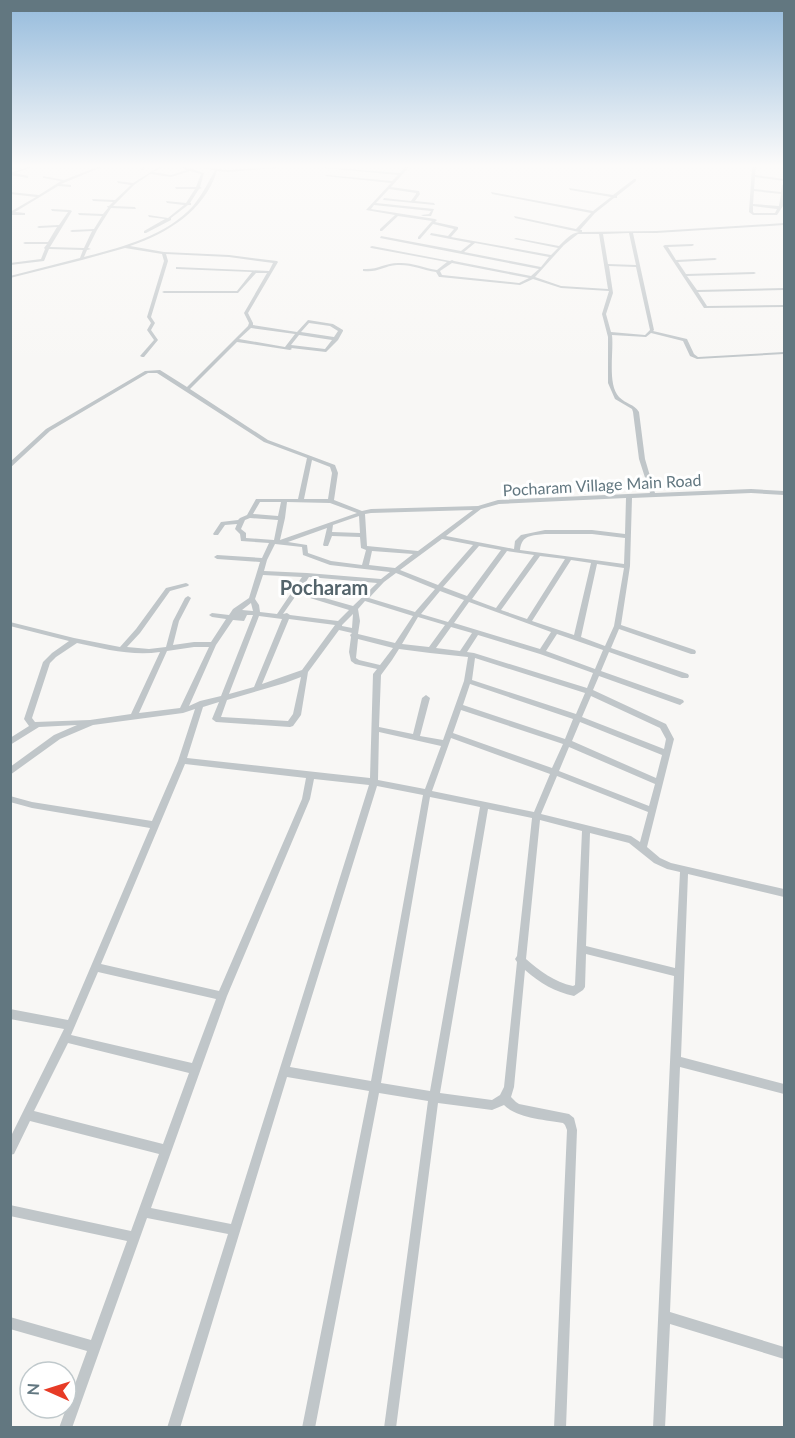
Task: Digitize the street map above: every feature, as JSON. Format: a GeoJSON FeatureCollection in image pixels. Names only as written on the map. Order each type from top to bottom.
{"type":"FeatureCollection","features":[{"type":"Feature","properties":{"kind":"street"},"geometry":{"type":"LineString","coordinates":[[10,264],[43,260],[46,248],[54,234]]}},
{"type":"Feature","properties":{"kind":"street"},"geometry":{"type":"LineString","coordinates":[[82,258],[91,234]]}},
{"type":"Feature","properties":{"kind":"street"},"geometry":{"type":"LineString","coordinates":[[10,277],[101,253],[137,242],[153,234]]}},
{"type":"Feature","properties":{"kind":"street"},"geometry":{"type":"LineString","coordinates":[[419,238],[423,234]]}},
{"type":"Feature","properties":{"kind":"street"},"geometry":{"type":"LineString","coordinates":[[432,234],[550,256]]}},
{"type":"Feature","properties":{"kind":"street"},"geometry":{"type":"LineString","coordinates":[[449,237],[452,234]]}},
{"type":"Feature","properties":{"kind":"street"},"geometry":{"type":"LineString","coordinates":[[438,271],[440,276],[511,285],[523,284],[575,234]]}},
{"type":"Feature","properties":{"kind":"street"},"geometry":{"type":"LineString","coordinates":[[601,234],[610,290],[610,301],[604,314],[609,333],[611,387],[617,398],[634,408],[636,412],[642,459],[653,495]]}},
{"type":"Feature","properties":{"kind":"street"},"geometry":{"type":"LineString","coordinates":[[631,234],[651,332]]}},
{"type":"Feature","properties":{"kind":"street"},"geometry":{"type":"LineString","coordinates":[[657,234],[706,307],[784,306]]}},
{"type":"Feature","properties":{"kind":"street"},"geometry":{"type":"LineString","coordinates":[[381,237],[540,268]]}},
{"type":"Feature","properties":{"kind":"street"},"geometry":{"type":"LineString","coordinates":[[516,238],[561,247]]}},
{"type":"Feature","properties":{"kind":"street"},"geometry":{"type":"LineString","coordinates":[[364,270],[378,272],[391,265],[399,264],[438,271],[474,242]]}},
{"type":"Feature","properties":{"kind":"street"},"geometry":{"type":"LineString","coordinates":[[25,243],[49,243]]}},
{"type":"Feature","properties":{"kind":"street"},"geometry":{"type":"LineString","coordinates":[[665,246],[692,245]]}},
{"type":"Feature","properties":{"kind":"street"},"geometry":{"type":"LineString","coordinates":[[122,246],[164,253],[226,255],[276,262],[246,313],[251,323],[250,326],[187,390]]}},
{"type":"Feature","properties":{"kind":"street"},"geometry":{"type":"LineString","coordinates":[[372,247],[531,277],[561,287],[610,290]]}},
{"type":"Feature","properties":{"kind":"street"},"geometry":{"type":"LineString","coordinates":[[46,248],[86,248],[101,253]]}},
{"type":"Feature","properties":{"kind":"street"},"geometry":{"type":"LineString","coordinates":[[142,356],[156,340],[149,330],[153,323],[149,317],[166,261],[164,253]]}},
{"type":"Feature","properties":{"kind":"street"},"geometry":{"type":"LineString","coordinates":[[222,270],[226,255]]}},
{"type":"Feature","properties":{"kind":"street"},"geometry":{"type":"LineString","coordinates":[[675,261],[715,259]]}},
{"type":"Feature","properties":{"kind":"street"},"geometry":{"type":"LineString","coordinates":[[606,265],[637,266]]}},
{"type":"Feature","properties":{"kind":"street"},"geometry":{"type":"LineString","coordinates":[[177,268],[269,272]]}},
{"type":"Feature","properties":{"kind":"street"},"geometry":{"type":"LineString","coordinates":[[164,291],[184,294],[238,292],[255,271]]}},
{"type":"Feature","properties":{"kind":"street"},"geometry":{"type":"LineString","coordinates":[[684,275],[754,273]]}},
{"type":"Feature","properties":{"kind":"street"},"geometry":{"type":"LineString","coordinates":[[697,291],[784,289]]}},
{"type":"Feature","properties":{"kind":"street"},"geometry":{"type":"LineString","coordinates":[[236,340],[287,347],[326,351],[341,331],[331,325],[308,321],[287,347]]}},
{"type":"Feature","properties":{"kind":"street"},"geometry":{"type":"LineString","coordinates":[[250,326],[336,339]]}},
{"type":"Feature","properties":{"kind":"street"},"geometry":{"type":"LineString","coordinates":[[609,333],[646,336],[651,332]]}},
{"type":"Feature","properties":{"kind":"street"},"geometry":{"type":"LineString","coordinates":[[651,332],[685,340],[692,355],[697,358],[784,353]]}},
{"type":"Feature","properties":{"kind":"street"},"geometry":{"type":"LineString","coordinates":[[287,347],[321,354]]}},
{"type":"Feature","properties":{"kind":"street"},"geometry":{"type":"LineString","coordinates":[[10,466],[48,430],[147,372],[158,371],[266,441],[334,468],[331,501]]}},
{"type":"Feature","properties":{"kind":"street"},"geometry":{"type":"LineString","coordinates":[[301,500],[310,458]]}},
{"type":"Feature","properties":{"kind":"street","name":"Pocharam Village Main Road"},"geometry":{"type":"LineString","coordinates":[[305,672],[338,625],[382,581],[480,508],[498,502],[526,500],[751,491],[784,493]]}},
{"type":"Feature","properties":{"kind":"street"},"geometry":{"type":"LineString","coordinates":[[284,1071],[492,1105],[501,1103],[506,1098],[536,816],[566,742],[600,672],[617,626],[627,566],[629,496]]}},
{"type":"Feature","properties":{"kind":"street"},"geometry":{"type":"LineString","coordinates":[[249,516],[258,500],[331,501],[362,513]]}},
{"type":"Feature","properties":{"kind":"street"},"geometry":{"type":"LineString","coordinates":[[183,710],[213,645],[230,618],[252,599],[264,560],[277,542],[284,500]]}},
{"type":"Feature","properties":{"kind":"street"},"geometry":{"type":"LineString","coordinates":[[277,542],[362,513],[389,509],[443,511],[480,508]]}},
{"type":"Feature","properties":{"kind":"street"},"geometry":{"type":"LineString","coordinates":[[362,513],[364,548],[419,553]]}},
{"type":"Feature","properties":{"kind":"street"},"geometry":{"type":"LineString","coordinates":[[282,518],[249,516],[243,518],[238,530],[243,533],[243,540],[302,545],[305,554],[330,563],[394,570],[497,611],[685,676]]}},
{"type":"Feature","properties":{"kind":"street"},"geometry":{"type":"LineString","coordinates":[[216,534],[223,524],[241,522]]}},
{"type":"Feature","properties":{"kind":"street"},"geometry":{"type":"LineString","coordinates":[[326,545],[330,525]]}},
{"type":"Feature","properties":{"kind":"street"},"geometry":{"type":"LineString","coordinates":[[517,551],[520,538],[545,531],[592,532],[627,536]]}},
{"type":"Feature","properties":{"kind":"street"},"geometry":{"type":"LineString","coordinates":[[329,534],[362,535]]}},
{"type":"Feature","properties":{"kind":"street"},"geometry":{"type":"LineString","coordinates":[[442,537],[517,551],[627,566]]}},
{"type":"Feature","properties":{"kind":"street"},"geometry":{"type":"LineString","coordinates":[[173,1428],[374,783],[377,729],[376,678],[417,614],[477,544]]}},
{"type":"Feature","properties":{"kind":"street"},"geometry":{"type":"LineString","coordinates":[[430,651],[505,549]]}},
{"type":"Feature","properties":{"kind":"street"},"geometry":{"type":"LineString","coordinates":[[365,567],[369,550]]}},
{"type":"Feature","properties":{"kind":"street"},"geometry":{"type":"LineString","coordinates":[[497,611],[538,554]]}},
{"type":"Feature","properties":{"kind":"street"},"geometry":{"type":"LineString","coordinates":[[217,557],[264,560]]}},
{"type":"Feature","properties":{"kind":"street"},"geometry":{"type":"LineString","coordinates":[[528,622],[569,558]]}},
{"type":"Feature","properties":{"kind":"street"},"geometry":{"type":"LineString","coordinates":[[577,639],[595,561]]}},
{"type":"Feature","properties":{"kind":"street"},"geometry":{"type":"LineString","coordinates":[[327,576],[330,563]]}},
{"type":"Feature","properties":{"kind":"street"},"geometry":{"type":"LineString","coordinates":[[260,573],[382,581]]}},
{"type":"Feature","properties":{"kind":"street"},"geometry":{"type":"LineString","coordinates":[[257,688],[284,614],[307,575]]}},
{"type":"Feature","properties":{"kind":"street"},"geometry":{"type":"LineString","coordinates":[[122,649],[138,632],[168,589],[186,585]]}},
{"type":"Feature","properties":{"kind":"street"},"geometry":{"type":"LineString","coordinates":[[297,592],[355,609],[358,619],[354,633],[352,656],[354,661],[381,668]]}},
{"type":"Feature","properties":{"kind":"street"},"geometry":{"type":"LineString","coordinates":[[134,716],[167,650],[176,621],[188,598]]}},
{"type":"Feature","properties":{"kind":"street"},"geometry":{"type":"LineString","coordinates":[[252,599],[257,613],[216,719],[290,724],[297,715],[305,672]]}},
{"type":"Feature","properties":{"kind":"street"},"geometry":{"type":"LineString","coordinates":[[365,599],[542,652],[680,702]]}},
{"type":"Feature","properties":{"kind":"street"},"geometry":{"type":"LineString","coordinates":[[236,611],[284,614],[338,625],[354,633],[396,646],[472,656],[590,692],[663,726],[670,739],[650,810],[643,847]]}},
{"type":"Feature","properties":{"kind":"street"},"geometry":{"type":"LineString","coordinates":[[212,615],[242,619],[245,612]]}},
{"type":"Feature","properties":{"kind":"street"},"geometry":{"type":"LineString","coordinates":[[10,624],[122,649],[167,650],[189,644],[213,645]]}},
{"type":"Feature","properties":{"kind":"street"},"geometry":{"type":"LineString","coordinates":[[617,626],[693,652]]}},
{"type":"Feature","properties":{"kind":"street"},"geometry":{"type":"LineString","coordinates":[[462,654],[476,632]]}},
{"type":"Feature","properties":{"kind":"street"},"geometry":{"type":"LineString","coordinates":[[542,652],[555,632]]}},
{"type":"Feature","properties":{"kind":"street"},"geometry":{"type":"LineString","coordinates":[[34,726],[28,718],[47,662],[76,640]]}},
{"type":"Feature","properties":{"kind":"street"},"geometry":{"type":"LineString","coordinates":[[308,1428],[375,1087],[427,794],[468,681],[472,656]]}},
{"type":"Feature","properties":{"kind":"street"},"geometry":{"type":"LineString","coordinates":[[10,742],[34,726],[49,723],[92,722],[183,710],[305,672]]}},
{"type":"Feature","properties":{"kind":"street"},"geometry":{"type":"LineString","coordinates":[[468,681],[578,718],[666,754]]}},
{"type":"Feature","properties":{"kind":"street"},"geometry":{"type":"LineString","coordinates":[[416,738],[426,698]]}},
{"type":"Feature","properties":{"kind":"street"},"geometry":{"type":"LineString","coordinates":[[10,1150],[65,1038],[182,761],[200,704]]}},
{"type":"Feature","properties":{"kind":"street"},"geometry":{"type":"LineString","coordinates":[[459,707],[566,742],[658,782]]}},
{"type":"Feature","properties":{"kind":"street"},"geometry":{"type":"LineString","coordinates":[[10,772],[57,737],[92,722]]}},
{"type":"Feature","properties":{"kind":"street"},"geometry":{"type":"LineString","coordinates":[[377,729],[446,744]]}},
{"type":"Feature","properties":{"kind":"street"},"geometry":{"type":"LineString","coordinates":[[450,735],[554,772],[650,810]]}},
{"type":"Feature","properties":{"kind":"street"},"geometry":{"type":"LineString","coordinates":[[182,761],[374,783],[536,816],[617,835],[643,847],[654,861],[784,893]]}},
{"type":"Feature","properties":{"kind":"street"},"geometry":{"type":"LineString","coordinates":[[65,1428],[222,996],[306,799],[311,775]]}},
{"type":"Feature","properties":{"kind":"street"},"geometry":{"type":"LineString","coordinates":[[10,799],[32,805],[155,825]]}},
{"type":"Feature","properties":{"kind":"street"},"geometry":{"type":"LineString","coordinates":[[390,1428],[434,1097],[484,806]]}},
{"type":"Feature","properties":{"kind":"street"},"geometry":{"type":"LineString","coordinates":[[520,959],[546,981],[574,991],[580,987],[586,828]]}},
{"type":"Feature","properties":{"kind":"street"},"geometry":{"type":"LineString","coordinates":[[659,1428],[684,869]]}},
{"type":"Feature","properties":{"kind":"street"},"geometry":{"type":"LineString","coordinates":[[582,950],[679,973]]}},
{"type":"Feature","properties":{"kind":"street"},"geometry":{"type":"LineString","coordinates":[[94,967],[222,996]]}},
{"type":"Feature","properties":{"kind":"street"},"geometry":{"type":"LineString","coordinates":[[10,1014],[70,1025]]}},
{"type":"Feature","properties":{"kind":"street"},"geometry":{"type":"LineString","coordinates":[[65,1038],[195,1068]]}},
{"type":"Feature","properties":{"kind":"street"},"geometry":{"type":"LineString","coordinates":[[675,1061],[784,1089]]}},
{"type":"Feature","properties":{"kind":"street"},"geometry":{"type":"LineString","coordinates":[[506,1098],[518,1109],[565,1118],[570,1122],[572,1130],[560,1428]]}},
{"type":"Feature","properties":{"kind":"street"},"geometry":{"type":"LineString","coordinates":[[28,1115],[165,1150]]}},
{"type":"Feature","properties":{"kind":"street"},"geometry":{"type":"LineString","coordinates":[[10,1210],[134,1237]]}},
{"type":"Feature","properties":{"kind":"street"},"geometry":{"type":"LineString","coordinates":[[142,1212],[234,1230]]}},
{"type":"Feature","properties":{"kind":"street"},"geometry":{"type":"LineString","coordinates":[[664,1316],[784,1353]]}},
{"type":"Feature","properties":{"kind":"street"},"geometry":{"type":"LineString","coordinates":[[10,1323],[94,1347]]}},
{"type":"Feature","properties":{"kind":"district","name":"Pocharam"},"geometry":{"type":"Point","coordinates":[324,588]}}]}
